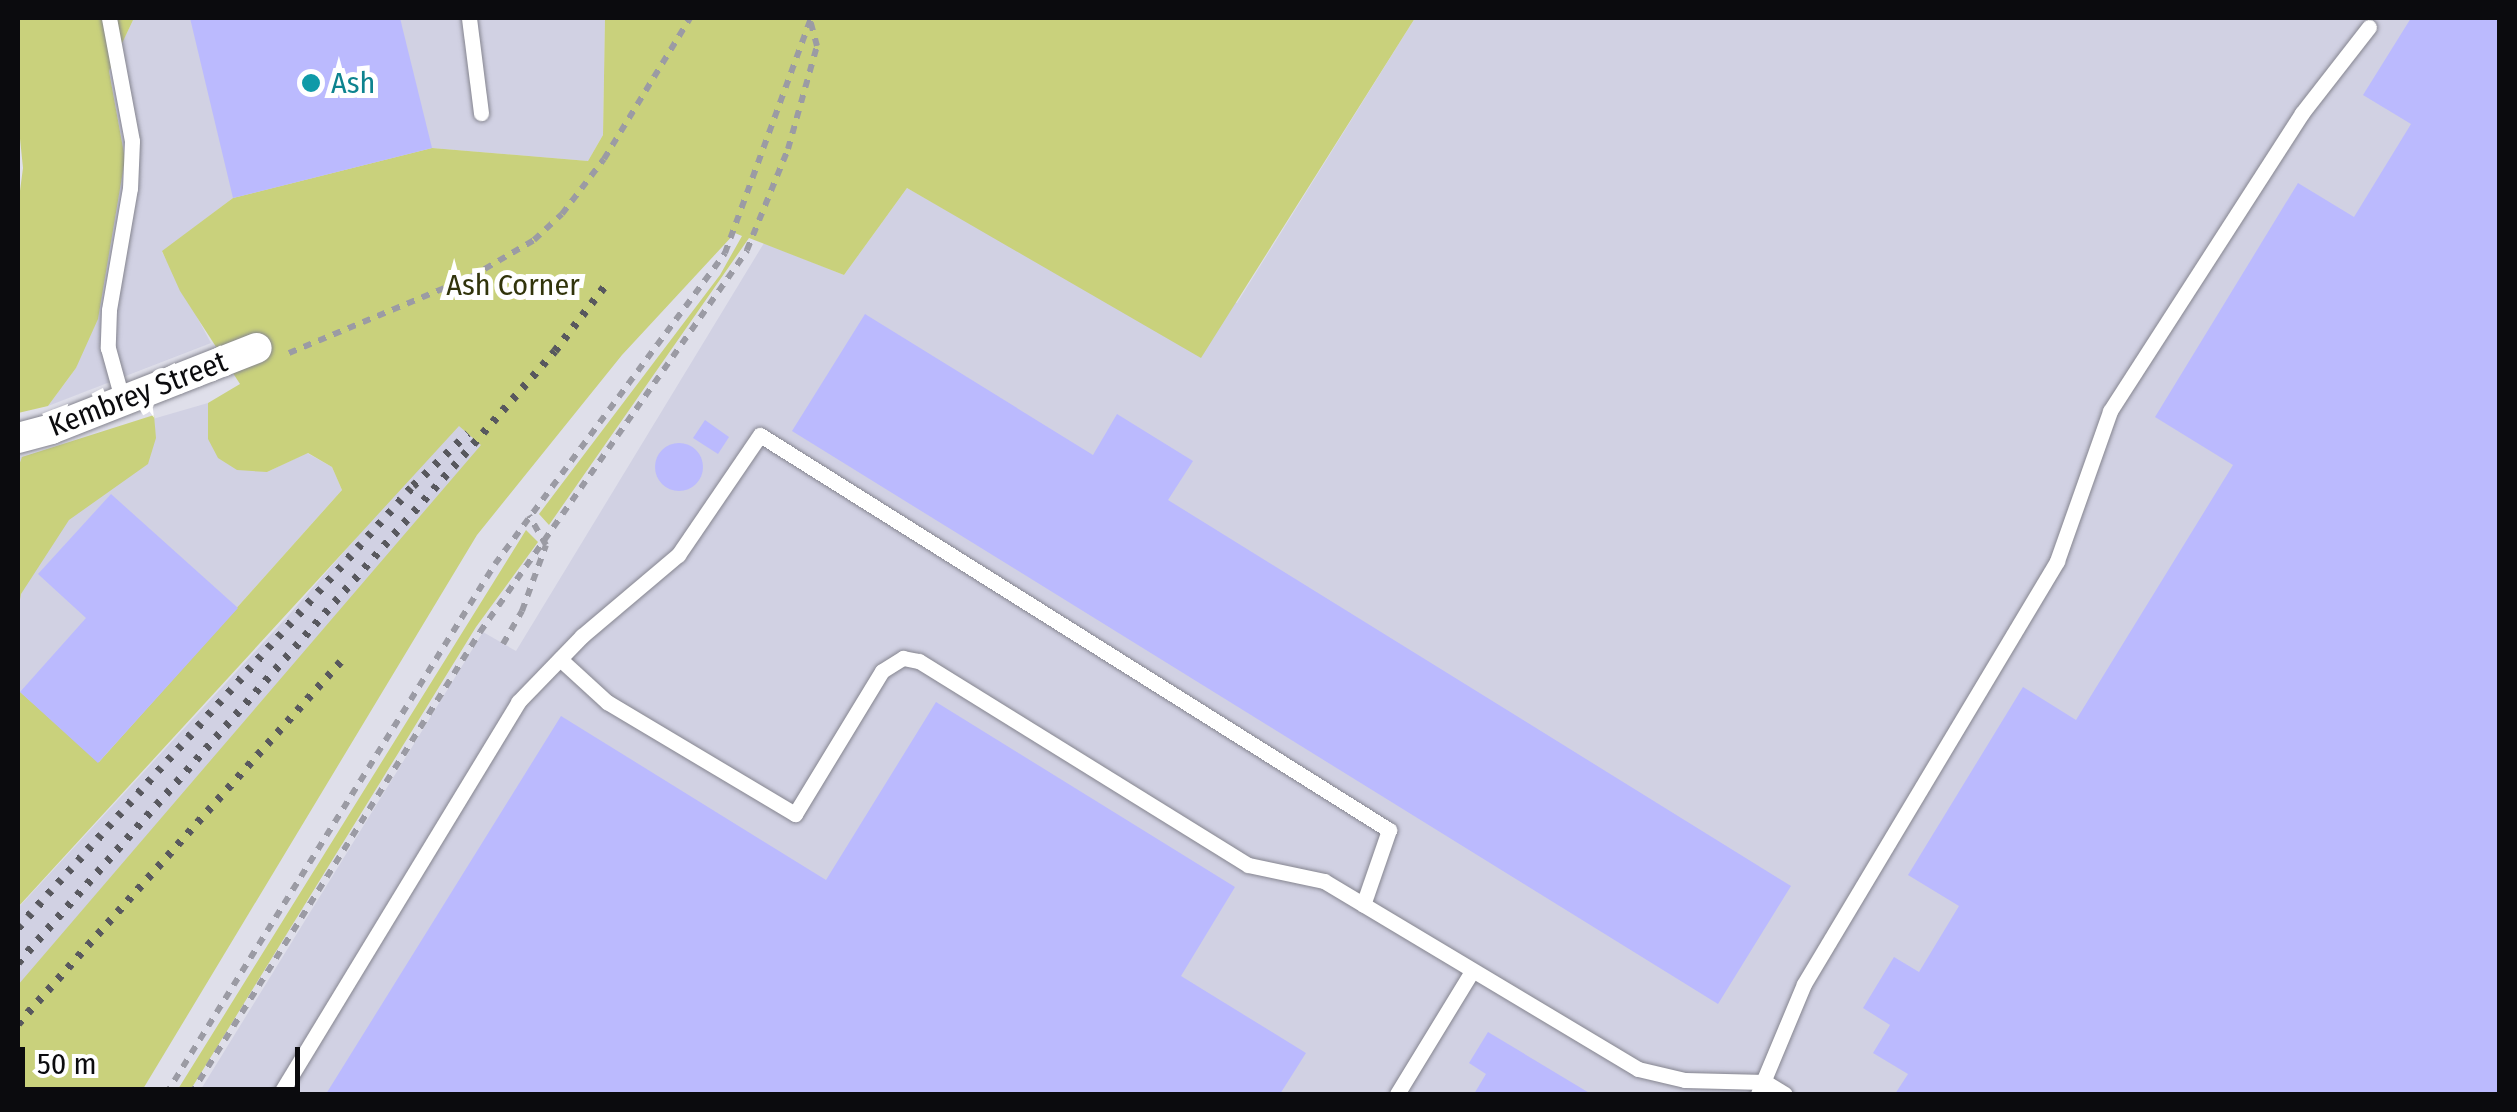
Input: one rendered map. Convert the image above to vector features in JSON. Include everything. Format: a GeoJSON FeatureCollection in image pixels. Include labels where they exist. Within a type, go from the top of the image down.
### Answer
{"type":"FeatureCollection","features":[{"type":"Feature","properties":{"kind":"street","name":"Kembrey Street"},"geometry":{"type":"LineString","coordinates":[[18,438],[123,402],[257,348]]}},
{"type":"Feature","properties":{"kind":"lane"},"geometry":{"type":"LineString","coordinates":[[109,18],[126,91],[132,141],[130,188],[108,310],[108,348],[123,402]]}},
{"type":"Feature","properties":{"kind":"lane"},"geometry":{"type":"LineString","coordinates":[[469,18],[481,113]]}},
{"type":"Feature","properties":{"kind":"lane"},"geometry":{"type":"LineString","coordinates":[[1761,1088],[1804,984],[2058,562],[2110,411],[2302,113],[2368,28]]}},
{"type":"Feature","properties":{"kind":"lane"},"geometry":{"type":"LineString","coordinates":[[280,1094],[518,702],[560,659],[678,554],[760,435],[1389,830],[1363,906]]}},
{"type":"Feature","properties":{"kind":"lane"},"geometry":{"type":"LineString","coordinates":[[560,659],[607,702],[795,814],[882,671],[903,658],[918,662],[1248,865],[1324,882],[1638,1069],[1785,1094]]}},
{"type":"Feature","properties":{"kind":"lane"},"geometry":{"type":"LineString","coordinates":[[1397,1094],[1471,973]]}},
{"type":"Feature","properties":{"kind":"path"},"geometry":{"type":"LineString","coordinates":[[257,348],[262,363],[332,337],[471,278],[534,240],[562,214],[604,159],[690,18]]}},
{"type":"Feature","properties":{"kind":"path"},"geometry":{"type":"LineString","coordinates":[[166,1094],[421,678],[529,516],[725,253],[811,20]]}},
{"type":"Feature","properties":{"kind":"path"},"geometry":{"type":"LineString","coordinates":[[192,1094],[480,632],[747,250],[788,149],[817,46],[811,20]]}},
{"type":"Feature","properties":{"kind":"path"},"geometry":{"type":"LineString","coordinates":[[529,516],[546,538]]}},
{"type":"Feature","properties":{"kind":"path"},"geometry":{"type":"LineString","coordinates":[[504,644],[536,578],[546,538]]}},
{"type":"Feature","properties":{"kind":"shaded area"},"geometry":{"type":"Polygon","coordinates":[[[134,18],[605,18],[603,135],[588,161],[432,148],[233,198],[162,252],[211,343],[48,406],[76,368],[125,160],[109,71],[134,18]]]}},
{"type":"Feature","properties":{"kind":"shaded area"},"geometry":{"type":"Polygon","coordinates":[[[1415,18],[2499,18],[2499,1094],[198,1094],[483,632],[516,651],[764,243],[844,275],[907,188],[987,233],[1237,303],[1415,18]]]}},
{"type":"Feature","properties":{"kind":"shaded area"},"geometry":{"type":"Polygon","coordinates":[[[596,263],[641,291],[18,1094],[18,908],[288,616],[596,263]]]}},
{"type":"Feature","properties":{"kind":"shaded area"},"geometry":{"type":"Polygon","coordinates":[[[208,403],[208,422],[267,472],[307,453],[332,467],[342,490],[98,763],[18,690],[18,458],[208,403]]]}},
{"type":"Feature","properties":{"kind":"green space"},"geometry":{"type":"Polygon","coordinates":[[[18,18],[134,18],[109,71],[125,159],[98,319],[76,368],[48,406],[18,413],[18,206],[23,168],[18,119],[18,18]]]}},
{"type":"Feature","properties":{"kind":"green space","name":"Ash Corner"},"geometry":{"type":"Polygon","coordinates":[[[605,18],[1415,18],[1201,358],[907,188],[844,275],[749,238],[549,525],[539,514],[720,275],[742,236],[735,233],[622,355],[477,535],[140,1094],[18,1094],[18,985],[481,445],[459,426],[18,907],[18,690],[99,762],[342,490],[332,467],[308,453],[267,472],[237,470],[218,458],[208,439],[208,403],[240,384],[180,291],[162,251],[233,198],[432,148],[588,161],[603,135],[605,18]]]}},
{"type":"Feature","properties":{"kind":"green space"},"geometry":{"type":"Polygon","coordinates":[[[154,415],[156,438],[148,464],[69,520],[21,594],[18,610],[18,468],[22,457],[154,415]]]}},
{"type":"Feature","properties":{"kind":"green space"},"geometry":{"type":"Polygon","coordinates":[[[526,530],[538,542],[476,627],[188,1094],[175,1094],[526,530]]]}},
{"type":"Feature","properties":{"kind":"building","name":"Ash"},"geometry":{"type":"Polygon","coordinates":[[[190,18],[400,18],[432,148],[233,198],[190,18]]]}},
{"type":"Feature","properties":{"kind":"building"},"geometry":{"type":"Polygon","coordinates":[[[2411,18],[2500,18],[2500,1094],[1895,1094],[1908,1074],[1873,1053],[1890,1025],[1863,1008],[1894,957],[1919,972],[1959,906],[1908,875],[2023,687],[2076,720],[2233,465],[2155,417],[2298,183],[2354,217],[2411,124],[2363,95],[2411,18]]]}},
{"type":"Feature","properties":{"kind":"building"},"geometry":{"type":"Polygon","coordinates":[[[865,314],[1093,455],[1117,414],[1193,461],[1168,500],[1791,886],[1718,1004],[792,431],[865,314]]]}},
{"type":"Feature","properties":{"kind":"building"},"geometry":{"type":"Polygon","coordinates":[[[705,420],[729,437],[718,454],[693,438],[705,420]]]}},
{"type":"Feature","properties":{"kind":"building"},"geometry":{"type":"Polygon","coordinates":[[[679,443],[696,450],[703,467],[696,484],[679,491],[662,484],[655,467],[662,450],[679,443]]]}},
{"type":"Feature","properties":{"kind":"building"},"geometry":{"type":"Polygon","coordinates":[[[111,494],[238,608],[98,763],[20,692],[86,618],[38,574],[111,494]]]}},
{"type":"Feature","properties":{"kind":"building"},"geometry":{"type":"Polygon","coordinates":[[[936,702],[1235,887],[1181,976],[1306,1053],[1280,1094],[326,1094],[561,716],[826,880],[936,702]]]}},
{"type":"Feature","properties":{"kind":"building"},"geometry":{"type":"Polygon","coordinates":[[[1488,1032],[1591,1094],[1474,1094],[1486,1074],[1469,1063],[1488,1032]]]}},
{"type":"Feature","properties":{"kind":"railway"},"geometry":{"type":"LineString","coordinates":[[18,963],[555,351],[605,286]]}},
{"type":"Feature","properties":{"kind":"railway"},"geometry":{"type":"LineString","coordinates":[[18,928],[413,486],[468,433]]}},
{"type":"Feature","properties":{"kind":"railway"},"geometry":{"type":"LineString","coordinates":[[18,1024],[341,662]]}},
{"type":"Feature","properties":{"kind":"place","name":"Ash"},"geometry":{"type":"Point","coordinates":[311,83]}}]}
